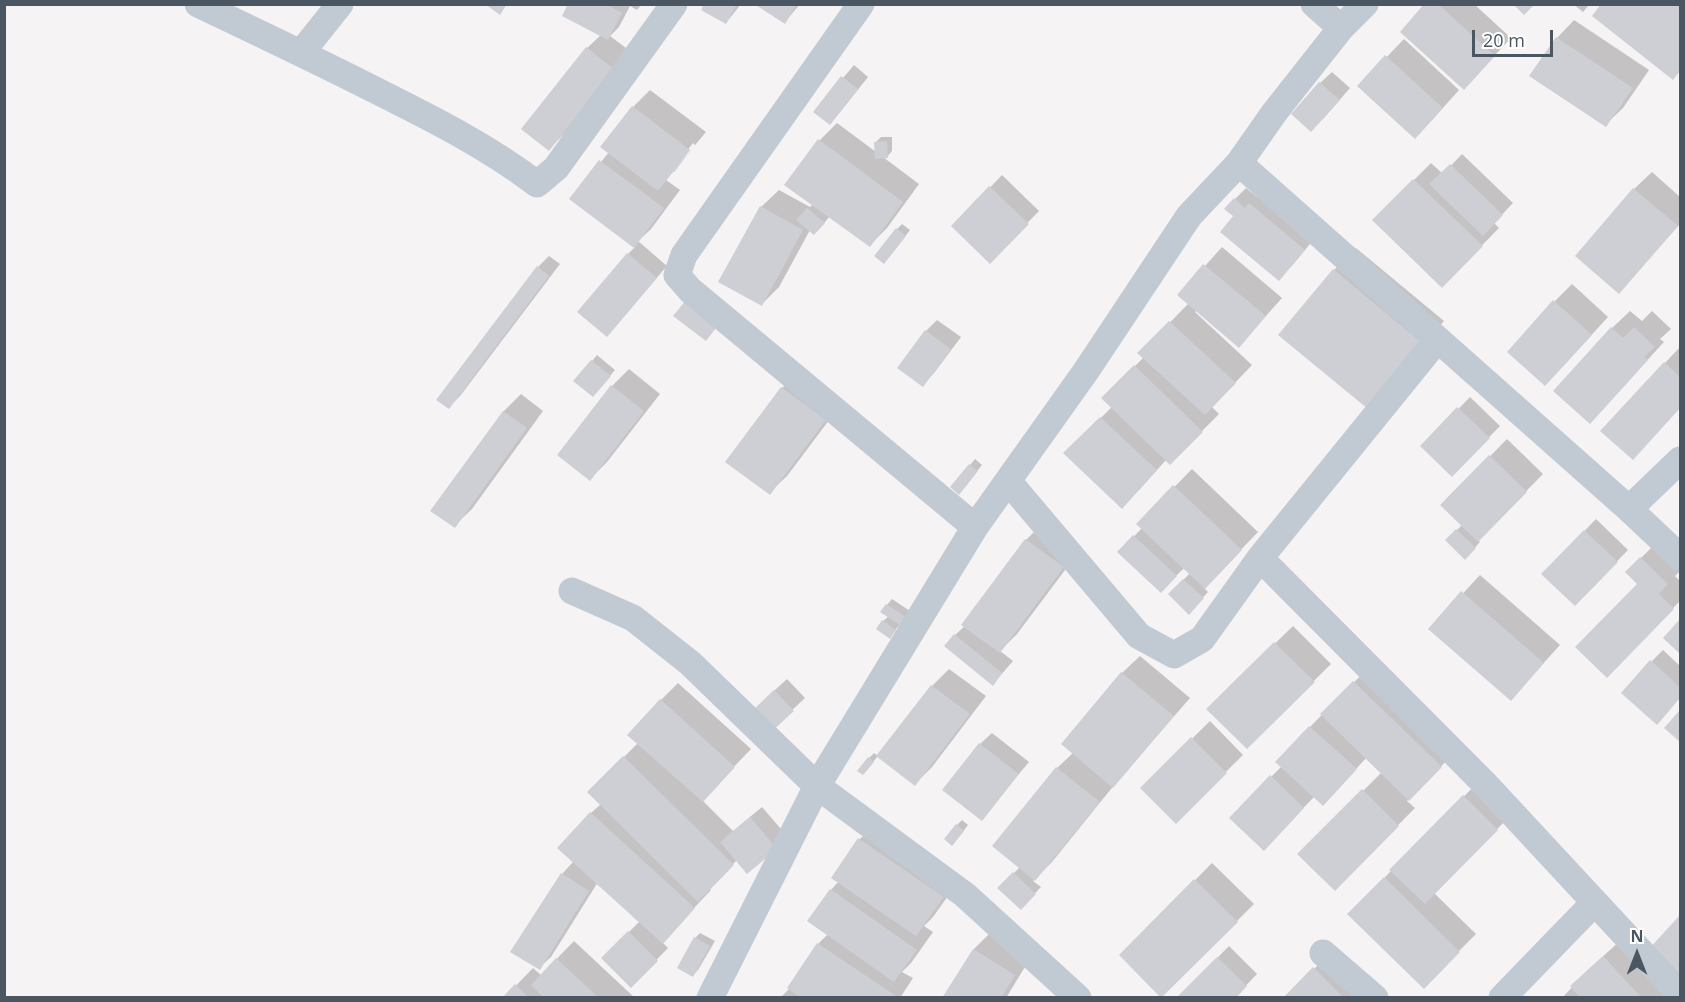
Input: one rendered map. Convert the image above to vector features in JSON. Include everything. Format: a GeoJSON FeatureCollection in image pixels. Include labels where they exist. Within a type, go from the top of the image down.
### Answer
{"type":"FeatureCollection","features":[{"type":"Feature","properties":{"kind":"street"},"geometry":{"type":"LineString","coordinates":[[198,4],[445,125],[537,184],[556,168],[674,4]]}},
{"type":"Feature","properties":{"kind":"street"},"geometry":{"type":"LineString","coordinates":[[301,53],[340,4]]}},
{"type":"Feature","properties":{"kind":"street"},"geometry":{"type":"LineString","coordinates":[[861,4],[684,255],[677,275],[690,290],[975,527]]}},
{"type":"Feature","properties":{"kind":"street"},"geometry":{"type":"LineString","coordinates":[[1314,4],[1341,28]]}},
{"type":"Feature","properties":{"kind":"street"},"geometry":{"type":"LineString","coordinates":[[710,998],[817,786],[975,527],[1086,371],[1189,216],[1239,163],[1274,112],[1341,28],[1365,4]]}},
{"type":"Feature","properties":{"kind":"street"},"geometry":{"type":"LineString","coordinates":[[1239,163],[1629,509],[1680,557]]}},
{"type":"Feature","properties":{"kind":"street"},"geometry":{"type":"LineString","coordinates":[[1008,481],[1139,636],[1174,655],[1202,639],[1260,558],[1437,339]]}},
{"type":"Feature","properties":{"kind":"street"},"geometry":{"type":"LineString","coordinates":[[1629,509],[1680,460]]}},
{"type":"Feature","properties":{"kind":"street"},"geometry":{"type":"LineString","coordinates":[[1260,558],[1485,784],[1680,994]]}},
{"type":"Feature","properties":{"kind":"street"},"geometry":{"type":"LineString","coordinates":[[572,591],[633,618],[690,663],[817,786],[965,895],[1078,998]]}},
{"type":"Feature","properties":{"kind":"street"},"geometry":{"type":"LineString","coordinates":[[1502,998],[1594,903]]}},
{"type":"Feature","properties":{"kind":"street"},"geometry":{"type":"LineString","coordinates":[[1323,953],[1375,998]]}},
{"type":"Feature","properties":{"kind":"building"},"geometry":{"type":"Polygon","coordinates":[[[485,4],[507,4],[500,15],[485,4]]]}},
{"type":"Feature","properties":{"kind":"building"},"geometry":{"type":"Polygon","coordinates":[[[568,4],[606,4],[622,13],[608,40],[562,16],[568,4]]]}},
{"type":"Feature","properties":{"kind":"building"},"geometry":{"type":"Polygon","coordinates":[[[704,4],[737,4],[726,24],[701,10],[704,4]]]}},
{"type":"Feature","properties":{"kind":"building"},"geometry":{"type":"Polygon","coordinates":[[[754,4],[797,4],[785,24],[754,4]]]}},
{"type":"Feature","properties":{"kind":"building"},"geometry":{"type":"Polygon","coordinates":[[[1424,4],[1438,4],[1495,56],[1464,90],[1400,32],[1424,4]]]}},
{"type":"Feature","properties":{"kind":"building"},"geometry":{"type":"Polygon","coordinates":[[[1513,4],[1535,4],[1524,15],[1513,4]]]}},
{"type":"Feature","properties":{"kind":"building"},"geometry":{"type":"Polygon","coordinates":[[[1601,4],[1680,4],[1680,71],[1673,80],[1592,16],[1601,4]]]}},
{"type":"Feature","properties":{"kind":"building"},"geometry":{"type":"Polygon","coordinates":[[[1556,37],[1633,88],[1606,127],[1529,76],[1556,37]]]}},
{"type":"Feature","properties":{"kind":"building"},"geometry":{"type":"Polygon","coordinates":[[[586,47],[614,69],[549,151],[521,129],[586,47]]]}},
{"type":"Feature","properties":{"kind":"building"},"geometry":{"type":"Polygon","coordinates":[[[1385,55],[1443,108],[1415,139],[1357,86],[1385,55]]]}},
{"type":"Feature","properties":{"kind":"building"},"geometry":{"type":"Polygon","coordinates":[[[841,76],[858,89],[830,125],[813,112],[841,76]]]}},
{"type":"Feature","properties":{"kind":"building"},"geometry":{"type":"Polygon","coordinates":[[[1319,82],[1340,100],[1311,132],[1291,114],[1319,82]]]}},
{"type":"Feature","properties":{"kind":"building"},"geometry":{"type":"Polygon","coordinates":[[[632,106],[690,150],[658,191],[600,147],[632,106]]]}},
{"type":"Feature","properties":{"kind":"building"},"geometry":{"type":"Polygon","coordinates":[[[818,139],[903,202],[870,247],[784,185],[818,139]]]}},
{"type":"Feature","properties":{"kind":"building"},"geometry":{"type":"Polygon","coordinates":[[[887,141],[888,158],[875,159],[874,142],[887,141]]]}},
{"type":"Feature","properties":{"kind":"building"},"geometry":{"type":"Polygon","coordinates":[[[599,160],[664,208],[634,248],[569,199],[599,160]]]}},
{"type":"Feature","properties":{"kind":"building"},"geometry":{"type":"Polygon","coordinates":[[[1450,164],[1503,215],[1483,236],[1429,184],[1450,164]]]}},
{"type":"Feature","properties":{"kind":"building"},"geometry":{"type":"Polygon","coordinates":[[[1413,179],[1483,246],[1442,288],[1372,220],[1413,179]]]}},
{"type":"Feature","properties":{"kind":"building"},"geometry":{"type":"Polygon","coordinates":[[[989,186],[1029,224],[990,264],[951,226],[989,186]]]}},
{"type":"Feature","properties":{"kind":"building"},"geometry":{"type":"Polygon","coordinates":[[[1633,188],[1678,226],[1619,294],[1575,256],[1633,188]]]}},
{"type":"Feature","properties":{"kind":"building"},"geometry":{"type":"Polygon","coordinates":[[[1234,198],[1245,208],[1249,203],[1305,250],[1279,281],[1220,232],[1233,216],[1224,209],[1234,198]]]}},
{"type":"Feature","properties":{"kind":"building"},"geometry":{"type":"Polygon","coordinates":[[[760,206],[803,230],[762,306],[718,282],[760,206]]]}},
{"type":"Feature","properties":{"kind":"building"},"geometry":{"type":"Polygon","coordinates":[[[807,208],[825,223],[814,235],[796,220],[807,208]]]}},
{"type":"Feature","properties":{"kind":"building"},"geometry":{"type":"Polygon","coordinates":[[[896,228],[906,236],[884,264],[874,256],[896,228]]]}},
{"type":"Feature","properties":{"kind":"building"},"geometry":{"type":"Polygon","coordinates":[[[627,253],[657,278],[607,337],[577,312],[627,253]]]}},
{"type":"Feature","properties":{"kind":"building"},"geometry":{"type":"Polygon","coordinates":[[[1203,264],[1266,316],[1239,348],[1177,295],[1203,264]]]}},
{"type":"Feature","properties":{"kind":"building"},"geometry":{"type":"Polygon","coordinates":[[[537,266],[549,276],[449,409],[436,400],[537,266]]]}},
{"type":"Feature","properties":{"kind":"building"},"geometry":{"type":"Polygon","coordinates":[[[1333,269],[1423,344],[1368,409],[1278,335],[1333,269]]]}},
{"type":"Feature","properties":{"kind":"building"},"geometry":{"type":"Polygon","coordinates":[[[686,300],[719,324],[706,341],[673,316],[686,300]]]}},
{"type":"Feature","properties":{"kind":"building"},"geometry":{"type":"Polygon","coordinates":[[[1553,300],[1592,335],[1545,386],[1507,352],[1553,300]]]}},
{"type":"Feature","properties":{"kind":"building"},"geometry":{"type":"Polygon","coordinates":[[[1169,321],[1236,383],[1205,415],[1137,353],[1169,321]]]}},
{"type":"Feature","properties":{"kind":"building"},"geometry":{"type":"Polygon","coordinates":[[[1611,327],[1623,338],[1634,327],[1655,347],[1644,357],[1648,360],[1590,424],[1553,391],[1611,327]]]}},
{"type":"Feature","properties":{"kind":"building"},"geometry":{"type":"Polygon","coordinates":[[[925,330],[951,349],[923,387],[897,368],[925,330]]]}},
{"type":"Feature","properties":{"kind":"building"},"geometry":{"type":"Polygon","coordinates":[[[591,360],[611,376],[593,397],[573,381],[591,360]]]}},
{"type":"Feature","properties":{"kind":"building"},"geometry":{"type":"Polygon","coordinates":[[[1664,362],[1680,377],[1680,408],[1633,460],[1600,431],[1664,362]]]}},
{"type":"Feature","properties":{"kind":"building"},"geometry":{"type":"Polygon","coordinates":[[[1134,365],[1203,432],[1170,465],[1101,398],[1134,365]]]}},
{"type":"Feature","properties":{"kind":"building"},"geometry":{"type":"Polygon","coordinates":[[[611,385],[644,411],[590,481],[557,455],[611,385]]]}},
{"type":"Feature","properties":{"kind":"building"},"geometry":{"type":"Polygon","coordinates":[[[781,387],[826,420],[770,495],[725,462],[781,387]]]}},
{"type":"Feature","properties":{"kind":"building"},"geometry":{"type":"Polygon","coordinates":[[[1457,407],[1490,438],[1452,477],[1420,446],[1457,407]]]}},
{"type":"Feature","properties":{"kind":"building"},"geometry":{"type":"Polygon","coordinates":[[[503,411],[527,428],[455,528],[430,511],[503,411]]]}},
{"type":"Feature","properties":{"kind":"building"},"geometry":{"type":"Polygon","coordinates":[[[1100,417],[1157,470],[1122,509],[1063,453],[1100,417]]]}},
{"type":"Feature","properties":{"kind":"building"},"geometry":{"type":"Polygon","coordinates":[[[1489,455],[1527,492],[1478,542],[1440,505],[1489,455]]]}},
{"type":"Feature","properties":{"kind":"building"},"geometry":{"type":"Polygon","coordinates":[[[969,464],[978,471],[959,495],[950,487],[969,464]]]}},
{"type":"Feature","properties":{"kind":"building"},"geometry":{"type":"Polygon","coordinates":[[[1173,485],[1242,550],[1205,589],[1136,524],[1173,485]]]}},
{"type":"Feature","properties":{"kind":"building"},"geometry":{"type":"Polygon","coordinates":[[[1456,529],[1476,548],[1465,560],[1445,540],[1456,529]]]}},
{"type":"Feature","properties":{"kind":"building"},"geometry":{"type":"Polygon","coordinates":[[[1584,530],[1618,562],[1575,606],[1541,574],[1584,530]]]}},
{"type":"Feature","properties":{"kind":"building"},"geometry":{"type":"Polygon","coordinates":[[[1133,535],[1177,576],[1161,593],[1117,552],[1133,535]]]}},
{"type":"Feature","properties":{"kind":"building"},"geometry":{"type":"Polygon","coordinates":[[[1025,539],[1064,567],[1000,653],[961,625],[1025,539]]]}},
{"type":"Feature","properties":{"kind":"building"},"geometry":{"type":"Polygon","coordinates":[[[1640,557],[1668,584],[1659,594],[1674,609],[1607,678],[1575,647],[1637,584],[1625,572],[1640,557]]]}},
{"type":"Feature","properties":{"kind":"building"},"geometry":{"type":"Polygon","coordinates":[[[1183,579],[1204,598],[1189,615],[1168,594],[1183,579]]]}},
{"type":"Feature","properties":{"kind":"building"},"geometry":{"type":"Polygon","coordinates":[[[1461,591],[1544,663],[1511,701],[1428,629],[1461,591]]]}},
{"type":"Feature","properties":{"kind":"building"},"geometry":{"type":"Polygon","coordinates":[[[886,604],[906,617],[900,625],[880,612],[886,604]]]}},
{"type":"Feature","properties":{"kind":"building"},"geometry":{"type":"Polygon","coordinates":[[[1680,619],[1680,654],[1663,638],[1680,619]]]}},
{"type":"Feature","properties":{"kind":"building"},"geometry":{"type":"Polygon","coordinates":[[[882,620],[896,630],[890,639],[876,629],[882,620]]]}},
{"type":"Feature","properties":{"kind":"building"},"geometry":{"type":"Polygon","coordinates":[[[954,634],[1002,673],[993,686],[944,646],[954,634]]]}},
{"type":"Feature","properties":{"kind":"building"},"geometry":{"type":"Polygon","coordinates":[[[1274,642],[1315,682],[1247,749],[1206,709],[1274,642]]]}},
{"type":"Feature","properties":{"kind":"building"},"geometry":{"type":"Polygon","coordinates":[[[1650,660],[1680,687],[1680,698],[1657,725],[1621,693],[1650,660]]]}},
{"type":"Feature","properties":{"kind":"building"},"geometry":{"type":"Polygon","coordinates":[[[1121,672],[1174,716],[1113,788],[1061,744],[1121,672]]]}},
{"type":"Feature","properties":{"kind":"building"},"geometry":{"type":"Polygon","coordinates":[[[1353,681],[1442,767],[1409,801],[1320,714],[1353,681]]]}},
{"type":"Feature","properties":{"kind":"building"},"geometry":{"type":"Polygon","coordinates":[[[931,685],[970,714],[915,786],[876,756],[931,685]]]}},
{"type":"Feature","properties":{"kind":"building"},"geometry":{"type":"Polygon","coordinates":[[[774,690],[794,711],[771,732],[752,711],[774,690]]]}},
{"type":"Feature","properties":{"kind":"building"},"geometry":{"type":"Polygon","coordinates":[[[660,699],[735,767],[703,802],[627,735],[660,699]]]}},
{"type":"Feature","properties":{"kind":"building"},"geometry":{"type":"Polygon","coordinates":[[[1680,710],[1680,742],[1664,728],[1680,710]]]}},
{"type":"Feature","properties":{"kind":"building"},"geometry":{"type":"Polygon","coordinates":[[[1309,726],[1357,769],[1323,806],[1275,762],[1309,726]]]}},
{"type":"Feature","properties":{"kind":"building"},"geometry":{"type":"Polygon","coordinates":[[[1191,737],[1227,773],[1176,824],[1140,788],[1191,737]]]}},
{"type":"Feature","properties":{"kind":"building"},"geometry":{"type":"Polygon","coordinates":[[[979,743],[1019,774],[982,821],[942,790],[979,743]]]}},
{"type":"Feature","properties":{"kind":"building"},"geometry":{"type":"Polygon","coordinates":[[[623,756],[734,865],[698,902],[587,792],[623,756]]]}},
{"type":"Feature","properties":{"kind":"building"},"geometry":{"type":"Polygon","coordinates":[[[868,757],[874,762],[863,775],[857,771],[868,757]]]}},
{"type":"Feature","properties":{"kind":"building"},"geometry":{"type":"Polygon","coordinates":[[[1056,767],[1100,802],[1035,881],[992,846],[1056,767]]]}},
{"type":"Feature","properties":{"kind":"building"},"geometry":{"type":"Polygon","coordinates":[[[1270,775],[1304,808],[1264,851],[1229,818],[1270,775]]]}},
{"type":"Feature","properties":{"kind":"building"},"geometry":{"type":"Polygon","coordinates":[[[1362,789],[1399,826],[1335,891],[1297,854],[1362,789]]]}},
{"type":"Feature","properties":{"kind":"building"},"geometry":{"type":"Polygon","coordinates":[[[1463,795],[1498,830],[1425,904],[1389,870],[1463,795]]]}},
{"type":"Feature","properties":{"kind":"building"},"geometry":{"type":"Polygon","coordinates":[[[590,812],[695,908],[663,944],[557,848],[590,812]]]}},
{"type":"Feature","properties":{"kind":"building"},"geometry":{"type":"Polygon","coordinates":[[[750,817],[777,849],[747,874],[720,842],[750,817]]]}},
{"type":"Feature","properties":{"kind":"building"},"geometry":{"type":"Polygon","coordinates":[[[956,824],[964,831],[952,846],[944,839],[956,824]]]}},
{"type":"Feature","properties":{"kind":"building"},"geometry":{"type":"Polygon","coordinates":[[[858,838],[944,897],[916,936],[831,878],[858,838]]]}},
{"type":"Feature","properties":{"kind":"building"},"geometry":{"type":"Polygon","coordinates":[[[1013,872],[1036,894],[1021,910],[997,888],[1013,872]]]}},
{"type":"Feature","properties":{"kind":"building"},"geometry":{"type":"Polygon","coordinates":[[[561,873],[589,891],[540,970],[510,952],[561,873]]]}},
{"type":"Feature","properties":{"kind":"building"},"geometry":{"type":"Polygon","coordinates":[[[1384,877],[1460,952],[1424,989],[1347,914],[1384,877]]]}},
{"type":"Feature","properties":{"kind":"building"},"geometry":{"type":"Polygon","coordinates":[[[1194,879],[1238,922],[1161,998],[1119,955],[1194,879]]]}},
{"type":"Feature","properties":{"kind":"building"},"geometry":{"type":"Polygon","coordinates":[[[830,889],[917,950],[894,982],[807,921],[830,889]]]}},
{"type":"Feature","properties":{"kind":"building"},"geometry":{"type":"Polygon","coordinates":[[[1680,915],[1680,981],[1647,951],[1680,915]]]}},
{"type":"Feature","properties":{"kind":"building"},"geometry":{"type":"Polygon","coordinates":[[[628,931],[658,961],[631,988],[601,958],[628,931]]]}},
{"type":"Feature","properties":{"kind":"building"},"geometry":{"type":"Polygon","coordinates":[[[694,937],[710,946],[693,977],[677,968],[694,937]]]}},
{"type":"Feature","properties":{"kind":"building"},"geometry":{"type":"Polygon","coordinates":[[[817,943],[899,998],[801,998],[787,988],[817,943]]]}},
{"type":"Feature","properties":{"kind":"building"},"geometry":{"type":"Polygon","coordinates":[[[973,949],[1015,975],[1001,998],[942,998],[973,949]]]}},
{"type":"Feature","properties":{"kind":"building"},"geometry":{"type":"Polygon","coordinates":[[[1603,956],[1642,998],[1580,998],[1570,986],[1603,956]]]}},
{"type":"Feature","properties":{"kind":"building"},"geometry":{"type":"Polygon","coordinates":[[[1217,957],[1247,986],[1236,998],[1176,998],[1217,957]]]}},
{"type":"Feature","properties":{"kind":"building"},"geometry":{"type":"Polygon","coordinates":[[[556,958],[599,998],[544,998],[531,985],[556,958]]]}},
{"type":"Feature","properties":{"kind":"building"},"geometry":{"type":"Polygon","coordinates":[[[1313,967],[1344,998],[1283,998],[1313,967]]]}},
{"type":"Feature","properties":{"kind":"building"},"geometry":{"type":"Polygon","coordinates":[[[515,984],[529,998],[502,998],[515,984]]]}}]}
